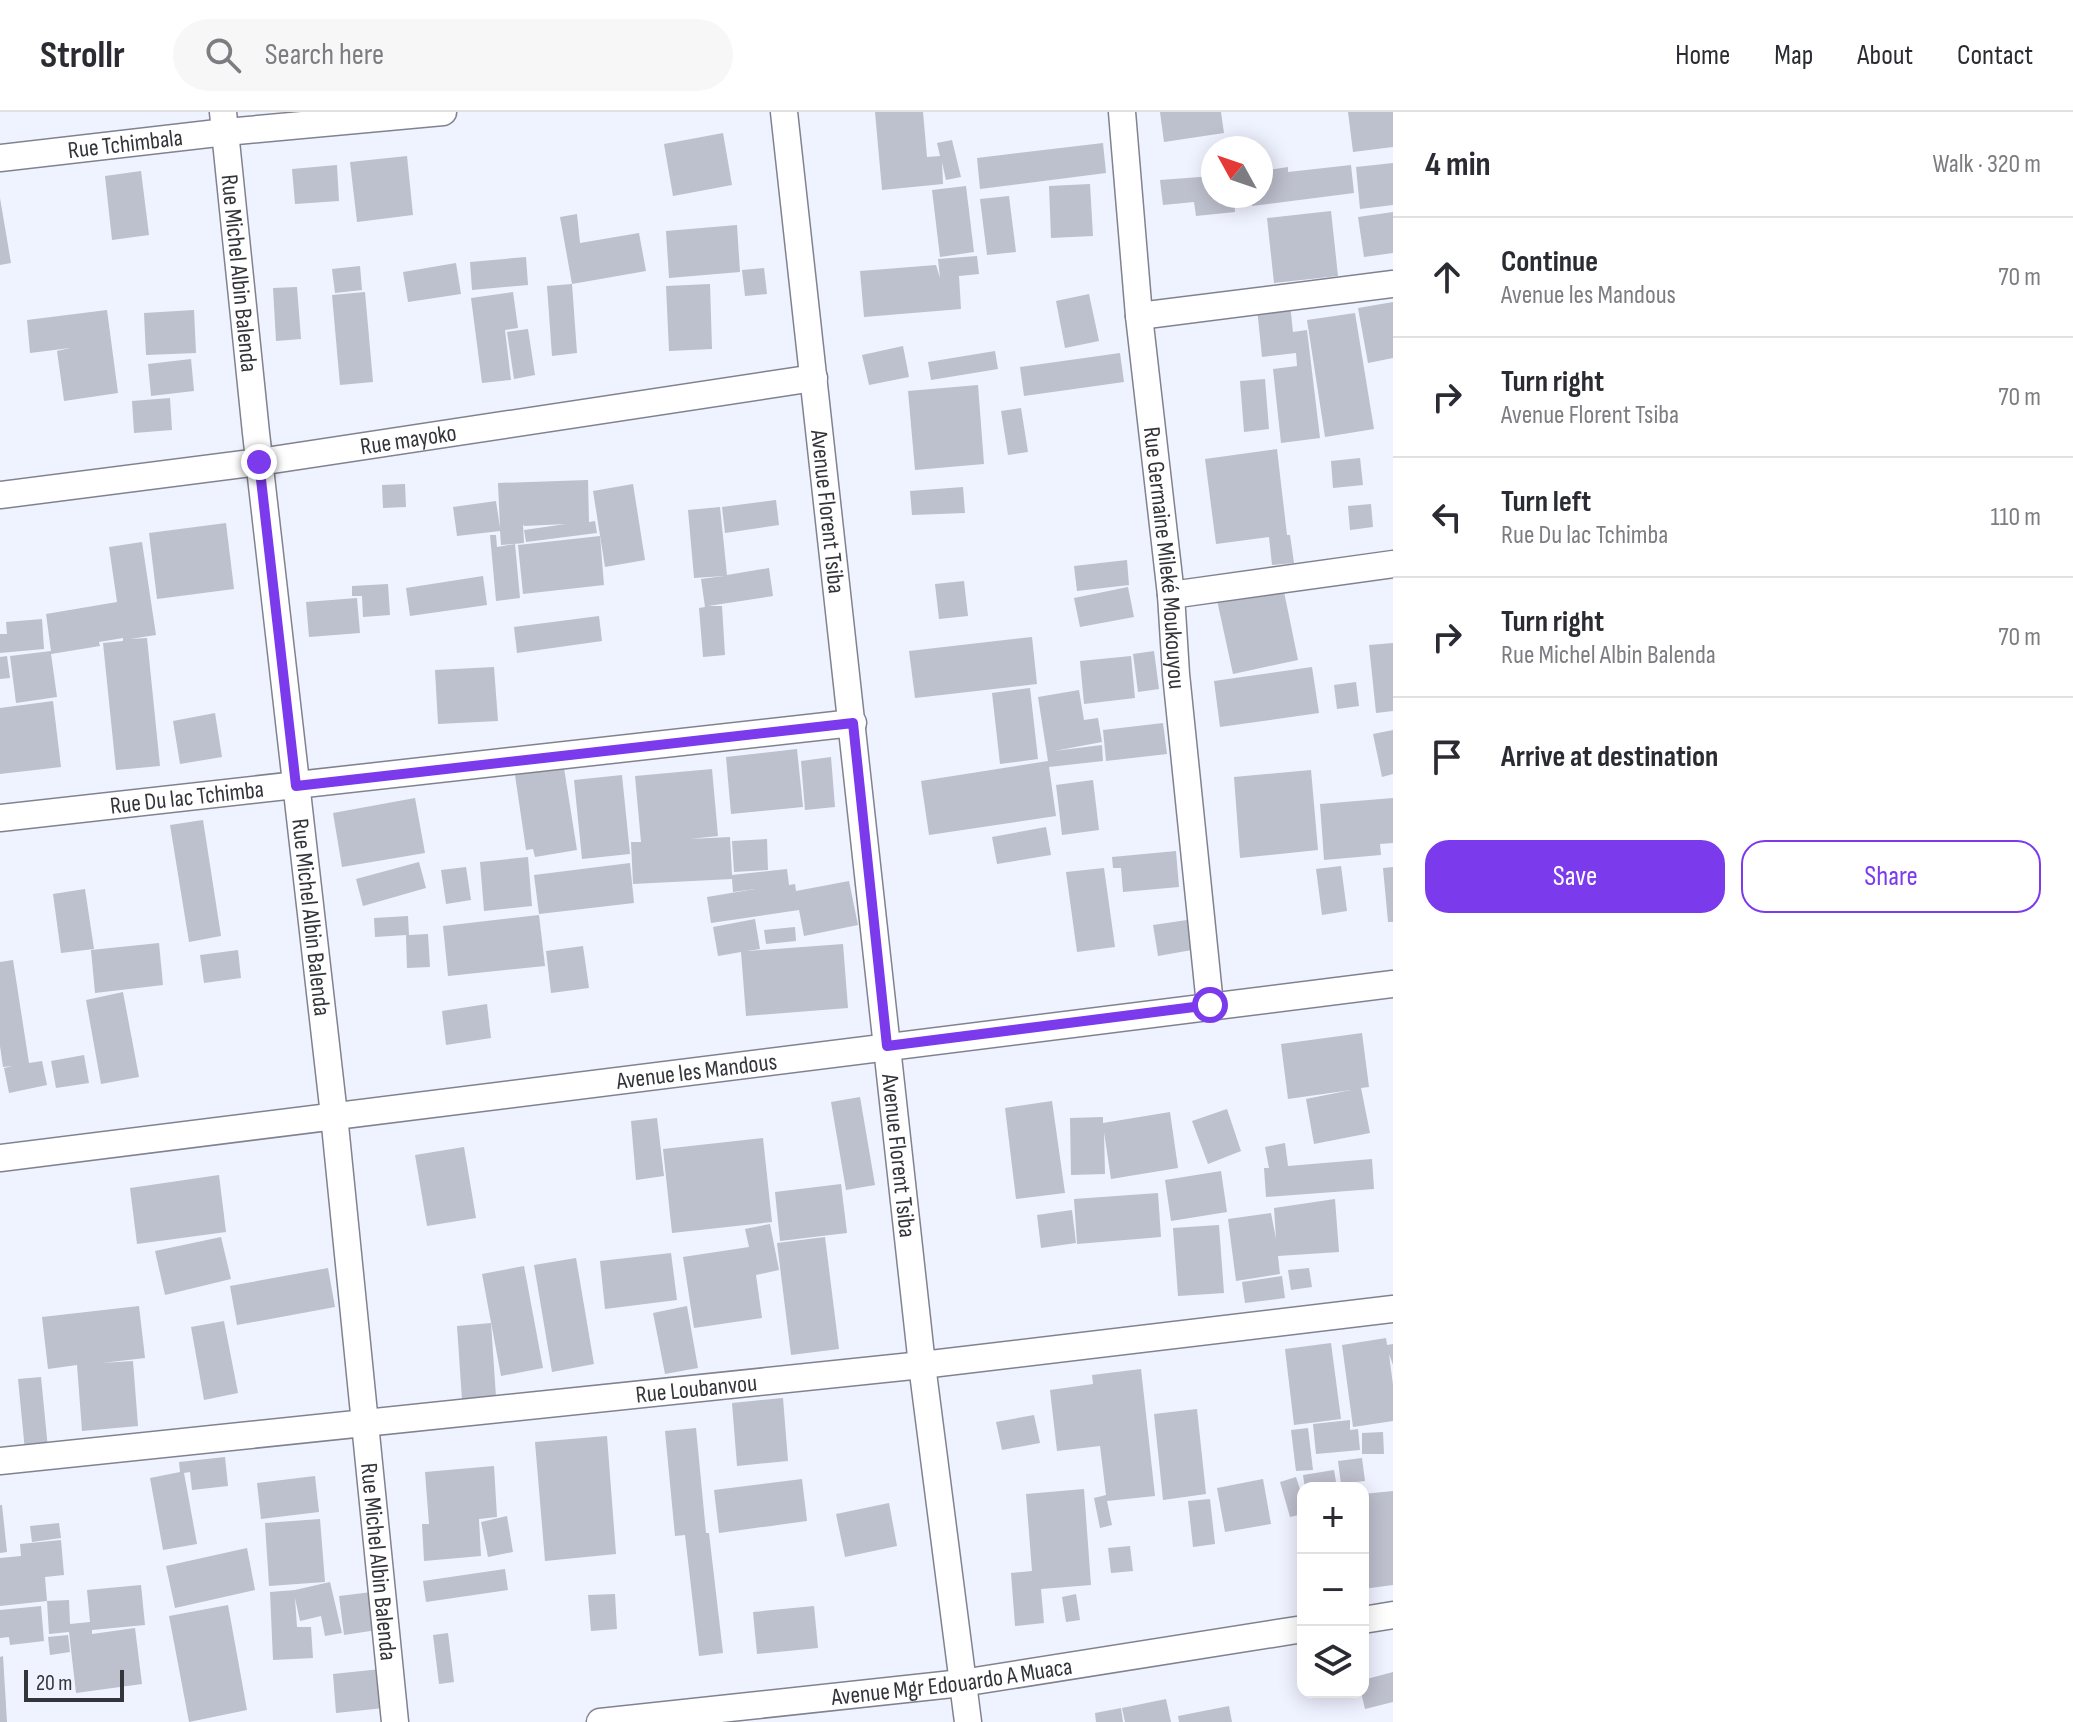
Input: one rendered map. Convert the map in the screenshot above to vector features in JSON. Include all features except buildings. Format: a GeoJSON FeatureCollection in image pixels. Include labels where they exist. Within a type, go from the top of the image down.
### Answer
{"type":"FeatureCollection","features":[{"type":"Feature","properties":{"kind":"street","name":"Rue Tchimbala"},"geometry":{"type":"LineString","coordinates":[[0,158],[225,122],[443,112]]}},
{"type":"Feature","properties":{"kind":"street","name":"Avenue Florent Tsiba"},"geometry":{"type":"LineString","coordinates":[[784,112],[922,1365],[968,1722]]}},
{"type":"Feature","properties":{"kind":"street","name":"Rue Germaine Mileké Moukouyou"},"geometry":{"type":"LineString","coordinates":[[1122,112],[1139,316],[1171,595],[1176,674],[1210,1005]]}},
{"type":"Feature","properties":{"kind":"street","name":"Rue Michel Albin Balenda"},"geometry":{"type":"LineString","coordinates":[[225,122],[259,462],[334,1115],[395,1722]]}},
{"type":"Feature","properties":{"kind":"street"},"geometry":{"type":"LineString","coordinates":[[1139,316],[1393,284]]}},
{"type":"Feature","properties":{"kind":"street","name":"Rue mayoko"},"geometry":{"type":"LineString","coordinates":[[0,495],[259,462],[814,378]]}},
{"type":"Feature","properties":{"kind":"street"},"geometry":{"type":"LineString","coordinates":[[1171,595],[1393,564]]}},
{"type":"Feature","properties":{"kind":"street","name":"Rue Du lac Tchimba"},"geometry":{"type":"LineString","coordinates":[[0,818],[853,723]]}},
{"type":"Feature","properties":{"kind":"street","name":"Avenue les Mandous"},"geometry":{"type":"LineString","coordinates":[[0,1158],[1393,984]]}},
{"type":"Feature","properties":{"kind":"street","name":"Rue Loubanvou"},"geometry":{"type":"LineString","coordinates":[[0,1461],[922,1365],[1393,1309]]}},
{"type":"Feature","properties":{"kind":"street"},"geometry":{"type":"LineString","coordinates":[[1369,1619],[1393,1615]]}},
{"type":"Feature","properties":{"kind":"street","name":"Avenue Mgr Edouardo A Muaca"},"geometry":{"type":"LineString","coordinates":[[600,1722],[962,1683],[1297,1630]]}},
{"type":"Feature","properties":{"kind":"route"},"geometry":{"type":"LineString","coordinates":[[259,462],[296,786],[853,723],[887,1046],[1210,1005]]}}]}
